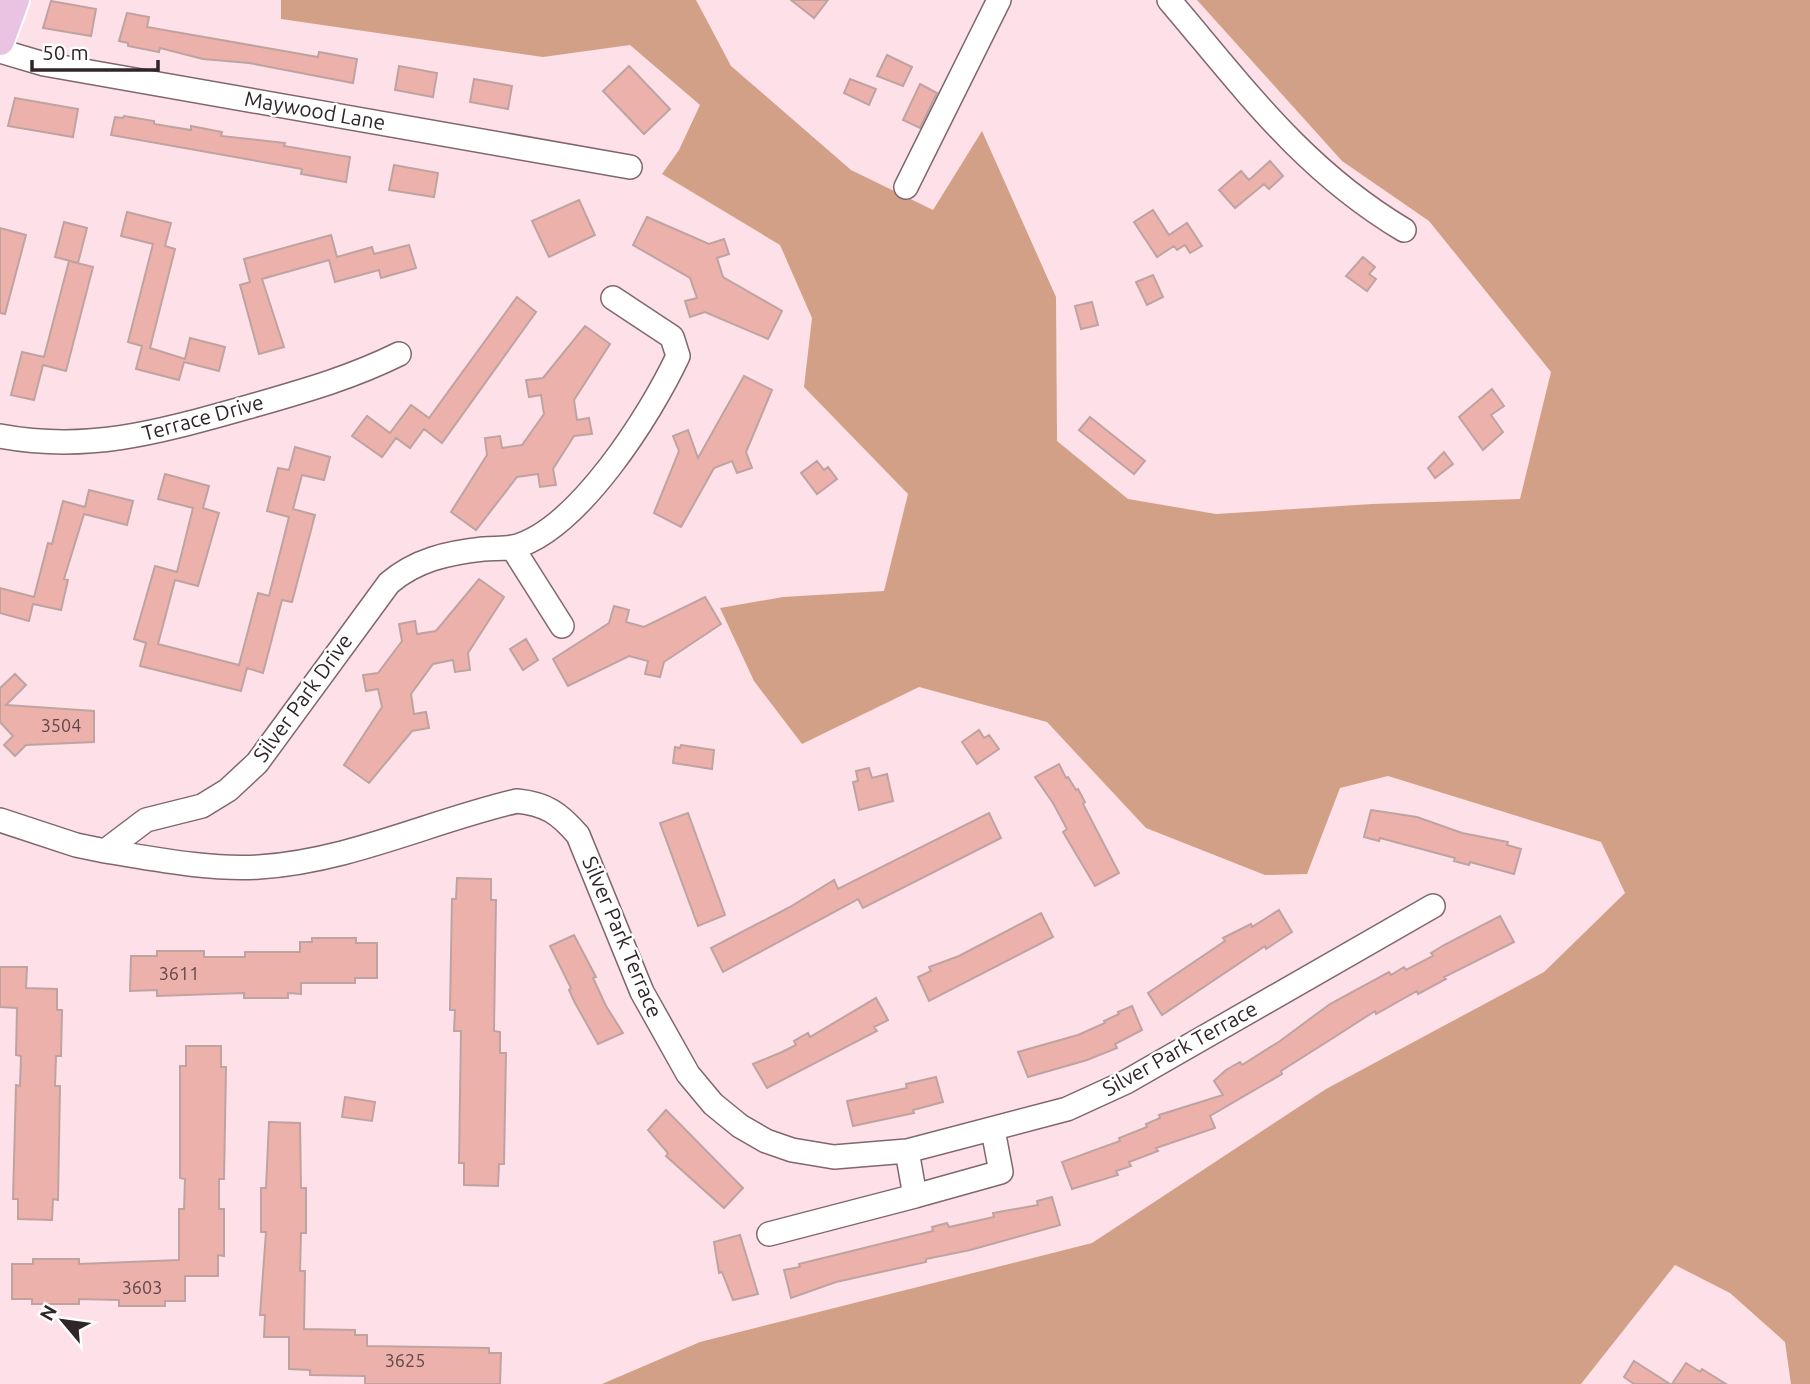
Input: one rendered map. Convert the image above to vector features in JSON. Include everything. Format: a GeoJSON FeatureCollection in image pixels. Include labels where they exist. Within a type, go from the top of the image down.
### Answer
{"type":"FeatureCollection","features":[{"type":"Feature","properties":{"kind":"main road"},"geometry":{"type":"LineString","coordinates":[[0,41],[15,0]]}},
{"type":"Feature","properties":{"kind":"street"},"geometry":{"type":"LineString","coordinates":[[905,187],[999,0]]}},
{"type":"Feature","properties":{"kind":"street"},"geometry":{"type":"LineString","coordinates":[[1169,0],[1210,53],[1300,151],[1346,192],[1404,230]]}},
{"type":"Feature","properties":{"kind":"street","name":"Maywood Lane"},"geometry":{"type":"LineString","coordinates":[[0,51],[44,65],[630,167]]}},
{"type":"Feature","properties":{"kind":"street","name":"Silver Park Drive"},"geometry":{"type":"LineString","coordinates":[[105,850],[146,820],[202,806],[228,790],[257,763],[389,583],[404,570],[451,554],[512,547],[550,531],[592,488],[651,405],[678,356],[672,337],[613,298]]}},
{"type":"Feature","properties":{"kind":"street","name":"Terrace Drive"},"geometry":{"type":"LineString","coordinates":[[0,436],[37,443],[85,443],[154,434],[351,376],[399,354]]}},
{"type":"Feature","properties":{"kind":"street"},"geometry":{"type":"LineString","coordinates":[[512,547],[562,626]]}},
{"type":"Feature","properties":{"kind":"street","name":"Silver Park Terrace"},"geometry":{"type":"LineString","coordinates":[[105,850],[166,861],[258,867],[381,844],[517,801],[540,803],[561,815],[578,835],[642,992],[688,1074],[713,1104],[740,1126],[766,1141],[792,1150],[834,1157],[907,1151],[1068,1109],[1126,1082],[1433,906]]}},
{"type":"Feature","properties":{"kind":"street"},"geometry":{"type":"LineString","coordinates":[[0,820],[76,845],[105,850]]}},
{"type":"Feature","properties":{"kind":"street"},"geometry":{"type":"LineString","coordinates":[[769,1234],[1001,1172],[993,1130]]}},
{"type":"Feature","properties":{"kind":"street"},"geometry":{"type":"LineString","coordinates":[[907,1151],[915,1196]]}},
{"type":"Feature","properties":{"kind":"shaded area"},"geometry":{"type":"Polygon","coordinates":[[[281,0],[696,0],[731,66],[851,170],[933,210],[982,131],[1056,297],[1057,441],[1128,499],[1216,514],[1372,504],[1520,499],[1551,372],[1429,221],[1342,161],[1197,0],[1810,0],[1810,1384],[1791,1384],[1785,1342],[1730,1293],[1675,1265],[1581,1384],[602,1384],[700,1342],[1092,1243],[1326,1089],[1544,972],[1625,893],[1601,842],[1388,776],[1340,788],[1307,874],[1265,875],[1146,828],[1047,722],[919,687],[802,744],[754,681],[720,608],[783,597],[884,591],[908,494],[804,387],[812,318],[780,245],[662,174],[679,150],[700,105],[630,45],[543,57],[281,19],[281,0]]]}},
{"type":"Feature","properties":{"kind":"building"},"geometry":{"type":"Polygon","coordinates":[[[791,0],[828,0],[814,18],[791,0]]]}},
{"type":"Feature","properties":{"kind":"building"},"geometry":{"type":"Polygon","coordinates":[[[51,1],[96,9],[91,36],[43,28],[51,1]]]}},
{"type":"Feature","properties":{"kind":"building"},"geometry":{"type":"Polygon","coordinates":[[[127,13],[149,17],[147,27],[318,57],[319,52],[357,59],[353,83],[249,63],[203,59],[160,48],[159,52],[128,46],[128,43],[119,41],[127,13]]]}},
{"type":"Feature","properties":{"kind":"building"},"geometry":{"type":"Polygon","coordinates":[[[887,55],[912,67],[903,86],[877,76],[887,55]]]}},
{"type":"Feature","properties":{"kind":"building"},"geometry":{"type":"Polygon","coordinates":[[[399,66],[437,73],[433,97],[395,90],[399,66]]]}},
{"type":"Feature","properties":{"kind":"building"},"geometry":{"type":"Polygon","coordinates":[[[629,66],[670,109],[644,134],[603,91],[629,66]]]}},
{"type":"Feature","properties":{"kind":"building"},"geometry":{"type":"Polygon","coordinates":[[[474,79],[512,86],[508,109],[470,102],[474,79]]]}},
{"type":"Feature","properties":{"kind":"building"},"geometry":{"type":"Polygon","coordinates":[[[850,79],[876,89],[869,105],[844,93],[850,79]]]}},
{"type":"Feature","properties":{"kind":"building"},"geometry":{"type":"Polygon","coordinates":[[[920,84],[937,93],[920,128],[903,120],[920,84]]]}},
{"type":"Feature","properties":{"kind":"building"},"geometry":{"type":"Polygon","coordinates":[[[15,98],[78,109],[73,137],[8,126],[15,98]]]}},
{"type":"Feature","properties":{"kind":"building"},"geometry":{"type":"Polygon","coordinates":[[[115,117],[154,121],[154,124],[191,130],[191,126],[222,132],[221,136],[285,143],[284,146],[350,157],[346,182],[301,174],[302,169],[111,135],[115,117]]]}},
{"type":"Feature","properties":{"kind":"building"},"geometry":{"type":"Polygon","coordinates":[[[1270,161],[1283,176],[1269,189],[1264,184],[1235,208],[1219,190],[1241,171],[1249,180],[1270,161]]]}},
{"type":"Feature","properties":{"kind":"building"},"geometry":{"type":"Polygon","coordinates":[[[394,165],[438,173],[434,197],[389,190],[394,165]]]}},
{"type":"Feature","properties":{"kind":"building"},"geometry":{"type":"Polygon","coordinates":[[[579,200],[595,235],[549,257],[532,221],[579,200]]]}},
{"type":"Feature","properties":{"kind":"building"},"geometry":{"type":"Polygon","coordinates":[[[1153,210],[1169,235],[1187,223],[1202,246],[1190,253],[1185,245],[1177,250],[1174,246],[1157,257],[1134,222],[1153,210]]]}},
{"type":"Feature","properties":{"kind":"building"},"geometry":{"type":"Polygon","coordinates":[[[127,212],[171,223],[165,246],[175,249],[150,348],[185,359],[190,338],[225,347],[219,371],[184,362],[179,380],[136,369],[142,346],[128,342],[153,244],[121,236],[127,212]]]}},
{"type":"Feature","properties":{"kind":"building"},"geometry":{"type":"Polygon","coordinates":[[[647,217],[709,244],[724,239],[729,254],[717,258],[723,277],[782,311],[768,339],[705,312],[690,317],[685,301],[697,298],[690,278],[633,245],[647,217]]]}},
{"type":"Feature","properties":{"kind":"building"},"geometry":{"type":"Polygon","coordinates":[[[64,222],[87,228],[78,263],[55,257],[64,222]]]}},
{"type":"Feature","properties":{"kind":"building"},"geometry":{"type":"Polygon","coordinates":[[[0,228],[26,235],[5,314],[0,313],[0,228]]]}},
{"type":"Feature","properties":{"kind":"building"},"geometry":{"type":"Polygon","coordinates":[[[331,235],[337,257],[372,247],[374,254],[409,245],[416,268],[381,278],[379,270],[335,282],[329,260],[262,279],[284,347],[259,354],[240,285],[250,282],[244,259],[331,235]]]}},
{"type":"Feature","properties":{"kind":"building"},"geometry":{"type":"Polygon","coordinates":[[[1363,257],[1375,267],[1369,274],[1376,279],[1367,291],[1346,276],[1363,257]]]}},
{"type":"Feature","properties":{"kind":"building"},"geometry":{"type":"Polygon","coordinates":[[[69,261],[93,267],[66,371],[43,365],[34,400],[11,395],[22,352],[44,357],[69,261]]]}},
{"type":"Feature","properties":{"kind":"building"},"geometry":{"type":"Polygon","coordinates":[[[1153,275],[1163,297],[1147,305],[1136,282],[1153,275]]]}},
{"type":"Feature","properties":{"kind":"building"},"geometry":{"type":"Polygon","coordinates":[[[517,297],[536,312],[442,443],[424,429],[410,448],[396,438],[382,457],[352,436],[367,416],[390,433],[411,405],[429,418],[517,297]]]}},
{"type":"Feature","properties":{"kind":"building"},"geometry":{"type":"Polygon","coordinates":[[[1092,302],[1098,325],[1081,329],[1075,306],[1092,302]]]}},
{"type":"Feature","properties":{"kind":"building"},"geometry":{"type":"Polygon","coordinates":[[[585,326],[610,344],[574,400],[577,420],[589,418],[592,434],[574,436],[553,469],[556,485],[540,487],[538,474],[517,477],[476,530],[451,512],[487,455],[485,438],[500,436],[502,448],[522,445],[544,414],[541,395],[529,397],[526,380],[543,378],[585,326]]]}},
{"type":"Feature","properties":{"kind":"building"},"geometry":{"type":"Polygon","coordinates":[[[744,376],[772,390],[746,452],[752,468],[737,473],[732,461],[714,468],[681,527],[654,513],[679,451],[673,436],[688,430],[698,458],[744,376]]]}},
{"type":"Feature","properties":{"kind":"building"},"geometry":{"type":"Polygon","coordinates":[[[1492,389],[1504,406],[1491,415],[1503,432],[1483,450],[1459,417],[1492,389]]]}},
{"type":"Feature","properties":{"kind":"building"},"geometry":{"type":"Polygon","coordinates":[[[1090,417],[1145,461],[1134,474],[1079,430],[1090,417]]]}},
{"type":"Feature","properties":{"kind":"building"},"geometry":{"type":"Polygon","coordinates":[[[295,447],[330,457],[324,480],[302,475],[293,509],[315,515],[292,602],[282,600],[263,673],[247,668],[241,691],[140,666],[146,643],[134,639],[155,566],[177,572],[193,508],[158,499],[165,474],[209,486],[203,508],[219,513],[198,586],[175,580],[158,644],[239,665],[258,593],[269,596],[289,517],[267,511],[278,468],[289,470],[295,447]]]}},
{"type":"Feature","properties":{"kind":"building"},"geometry":{"type":"Polygon","coordinates":[[[1444,452],[1453,464],[1435,478],[1428,468],[1444,452]]]}},
{"type":"Feature","properties":{"kind":"building"},"geometry":{"type":"Polygon","coordinates":[[[817,461],[824,470],[828,467],[837,479],[817,494],[801,473],[817,461]]]}},
{"type":"Feature","properties":{"kind":"building"},"geometry":{"type":"Polygon","coordinates":[[[89,490],[133,501],[127,525],[84,514],[64,579],[68,580],[61,610],[33,604],[29,621],[0,613],[0,588],[34,597],[48,543],[52,544],[63,501],[85,507],[89,490]]]}},
{"type":"Feature","properties":{"kind":"building"},"geometry":{"type":"Polygon","coordinates":[[[479,579],[504,597],[468,653],[470,670],[455,672],[453,660],[433,664],[411,694],[414,714],[426,712],[429,728],[412,731],[369,783],[344,765],[382,707],[378,689],[366,691],[363,675],[378,673],[402,641],[399,624],[415,621],[417,634],[436,631],[479,579]]]}},
{"type":"Feature","properties":{"kind":"building"},"geometry":{"type":"Polygon","coordinates":[[[705,597],[721,624],[664,662],[660,677],[645,674],[648,661],[629,656],[568,686],[553,659],[609,623],[614,606],[629,610],[626,622],[644,627],[705,597]]]}},
{"type":"Feature","properties":{"kind":"building"},"geometry":{"type":"Polygon","coordinates":[[[526,639],[538,660],[523,670],[510,649],[526,639]]]}},
{"type":"Feature","properties":{"kind":"building"},"geometry":{"type":"Polygon","coordinates":[[[15,674],[26,685],[6,705],[94,711],[94,742],[26,745],[15,756],[4,745],[13,736],[0,722],[0,688],[15,674]]]}},
{"type":"Feature","properties":{"kind":"building"},"geometry":{"type":"Polygon","coordinates":[[[979,730],[984,738],[989,735],[999,749],[977,764],[962,742],[979,730]]]}},
{"type":"Feature","properties":{"kind":"building"},"geometry":{"type":"Polygon","coordinates":[[[681,745],[714,750],[712,769],[673,763],[675,747],[680,748],[681,745]]]}},
{"type":"Feature","properties":{"kind":"building"},"geometry":{"type":"Polygon","coordinates":[[[1059,764],[1066,778],[1078,789],[1119,873],[1095,886],[1063,832],[1067,829],[1053,803],[1035,777],[1059,764]]]}},
{"type":"Feature","properties":{"kind":"building"},"geometry":{"type":"Polygon","coordinates":[[[869,768],[872,778],[887,774],[893,801],[859,810],[853,782],[858,781],[856,771],[869,768]]]}},
{"type":"Feature","properties":{"kind":"building"},"geometry":{"type":"Polygon","coordinates":[[[1371,810],[1417,817],[1462,833],[1508,842],[1507,845],[1521,849],[1514,874],[1470,862],[1469,865],[1454,861],[1455,858],[1380,838],[1379,841],[1364,837],[1371,810]]]}},
{"type":"Feature","properties":{"kind":"building"},"geometry":{"type":"Polygon","coordinates":[[[688,813],[725,915],[698,926],[660,823],[688,813]]]}},
{"type":"Feature","properties":{"kind":"building"},"geometry":{"type":"Polygon","coordinates":[[[989,813],[1001,838],[863,908],[858,899],[723,972],[711,948],[790,907],[834,880],[838,889],[989,813]]]}},
{"type":"Feature","properties":{"kind":"building"},"geometry":{"type":"Polygon","coordinates":[[[457,878],[491,879],[491,900],[496,900],[494,1031],[500,1032],[500,1053],[506,1053],[504,1164],[499,1164],[498,1186],[464,1185],[464,1163],[459,1163],[461,1031],[454,1031],[455,1010],[450,1010],[452,899],[456,899],[457,878]]]}},
{"type":"Feature","properties":{"kind":"building"},"geometry":{"type":"Polygon","coordinates":[[[1279,910],[1292,932],[1266,949],[1265,946],[1162,1015],[1148,993],[1225,941],[1223,938],[1251,924],[1252,927],[1279,910]]]}},
{"type":"Feature","properties":{"kind":"building"},"geometry":{"type":"Polygon","coordinates":[[[1041,913],[1053,937],[929,1001],[918,977],[931,971],[929,967],[959,956],[1041,913]]]}},
{"type":"Feature","properties":{"kind":"building"},"geometry":{"type":"Polygon","coordinates":[[[1500,916],[1514,942],[1444,977],[1446,979],[1418,994],[1417,991],[1376,1014],[1375,1011],[1281,1071],[1282,1074],[1210,1116],[1215,1128],[1156,1148],[1158,1151],[1129,1162],[1131,1166],[1116,1171],[1118,1175],[1072,1189],[1062,1162],[1120,1141],[1119,1138],[1147,1127],[1146,1124],[1160,1118],[1159,1115],[1223,1095],[1214,1081],[1226,1070],[1240,1062],[1242,1065],[1280,1041],[1330,1004],[1389,972],[1391,975],[1404,967],[1406,970],[1433,956],[1431,953],[1444,945],[1500,916]]]}},
{"type":"Feature","properties":{"kind":"building"},"geometry":{"type":"Polygon","coordinates":[[[574,935],[596,977],[593,978],[606,1006],[623,1033],[598,1044],[575,1003],[569,990],[571,988],[550,946],[574,935]]]}},
{"type":"Feature","properties":{"kind":"building"},"geometry":{"type":"Polygon","coordinates":[[[312,938],[356,938],[356,943],[377,943],[377,978],[355,978],[355,983],[301,983],[301,994],[288,993],[288,998],[244,998],[244,993],[157,996],[157,990],[130,991],[131,956],[157,956],[157,951],[204,951],[204,957],[245,957],[245,952],[300,952],[300,942],[312,942],[312,938]]]}},
{"type":"Feature","properties":{"kind":"building"},"geometry":{"type":"Polygon","coordinates":[[[0,967],[27,967],[26,988],[57,989],[57,1010],[62,1010],[61,1056],[56,1056],[55,1086],[60,1086],[58,1200],[53,1199],[52,1220],[18,1219],[18,1199],[13,1199],[16,1085],[20,1086],[21,1056],[16,1055],[17,1008],[0,1007],[0,967]]]}},
{"type":"Feature","properties":{"kind":"building"},"geometry":{"type":"Polygon","coordinates":[[[876,998],[888,1020],[874,1027],[877,1031],[767,1088],[753,1064],[796,1045],[794,1041],[808,1033],[810,1037],[876,998]]]}},
{"type":"Feature","properties":{"kind":"building"},"geometry":{"type":"Polygon","coordinates":[[[1132,1006],[1142,1030],[1115,1044],[1117,1048],[1087,1060],[1028,1077],[1018,1052],[1078,1035],[1105,1023],[1104,1021],[1119,1014],[1118,1012],[1132,1006]]]}},
{"type":"Feature","properties":{"kind":"building"},"geometry":{"type":"Polygon","coordinates":[[[186,1046],[221,1046],[221,1067],[226,1067],[224,1179],[219,1179],[219,1209],[224,1209],[224,1256],[218,1255],[218,1276],[185,1276],[185,1301],[165,1301],[165,1306],[119,1306],[119,1300],[79,1299],[79,1304],[32,1304],[32,1299],[12,1299],[12,1264],[33,1264],[33,1259],[79,1259],[79,1264],[179,1260],[179,1209],[184,1209],[185,1179],[180,1178],[180,1066],[186,1066],[186,1046]]]}},
{"type":"Feature","properties":{"kind":"building"},"geometry":{"type":"Polygon","coordinates":[[[936,1077],[943,1102],[913,1110],[914,1113],[853,1126],[847,1101],[907,1088],[906,1084],[936,1077]]]}},
{"type":"Feature","properties":{"kind":"building"},"geometry":{"type":"Polygon","coordinates":[[[345,1097],[375,1102],[372,1121],[342,1117],[345,1097]]]}},
{"type":"Feature","properties":{"kind":"building"},"geometry":{"type":"Polygon","coordinates":[[[666,1110],[743,1188],[724,1208],[666,1156],[668,1153],[648,1130],[666,1110]]]}},
{"type":"Feature","properties":{"kind":"building"},"geometry":{"type":"Polygon","coordinates":[[[269,1122],[300,1123],[301,1188],[306,1188],[306,1233],[301,1233],[300,1271],[305,1271],[304,1329],[355,1330],[355,1335],[367,1335],[367,1346],[489,1348],[489,1353],[501,1353],[500,1384],[365,1384],[365,1376],[310,1375],[310,1370],[289,1369],[289,1337],[264,1337],[265,1315],[260,1315],[266,1232],[261,1232],[261,1188],[266,1188],[269,1122]]]}},
{"type":"Feature","properties":{"kind":"building"},"geometry":{"type":"Polygon","coordinates":[[[1052,1197],[1060,1225],[926,1259],[926,1262],[836,1282],[791,1298],[784,1270],[800,1267],[799,1264],[933,1231],[932,1227],[947,1223],[949,1227],[994,1217],[993,1213],[1038,1205],[1037,1201],[1052,1197]]]}},
{"type":"Feature","properties":{"kind":"building"},"geometry":{"type":"Polygon","coordinates":[[[740,1235],[758,1294],[733,1300],[722,1272],[719,1273],[714,1242],[740,1235]]]}},
{"type":"Feature","properties":{"kind":"building"},"geometry":{"type":"Polygon","coordinates":[[[1634,1361],[1670,1384],[1634,1384],[1624,1377],[1634,1361]]]}},
{"type":"Feature","properties":{"kind":"building"},"geometry":{"type":"Polygon","coordinates":[[[1686,1363],[1700,1372],[1702,1369],[1726,1384],[1672,1384],[1686,1363]]]}}]}
